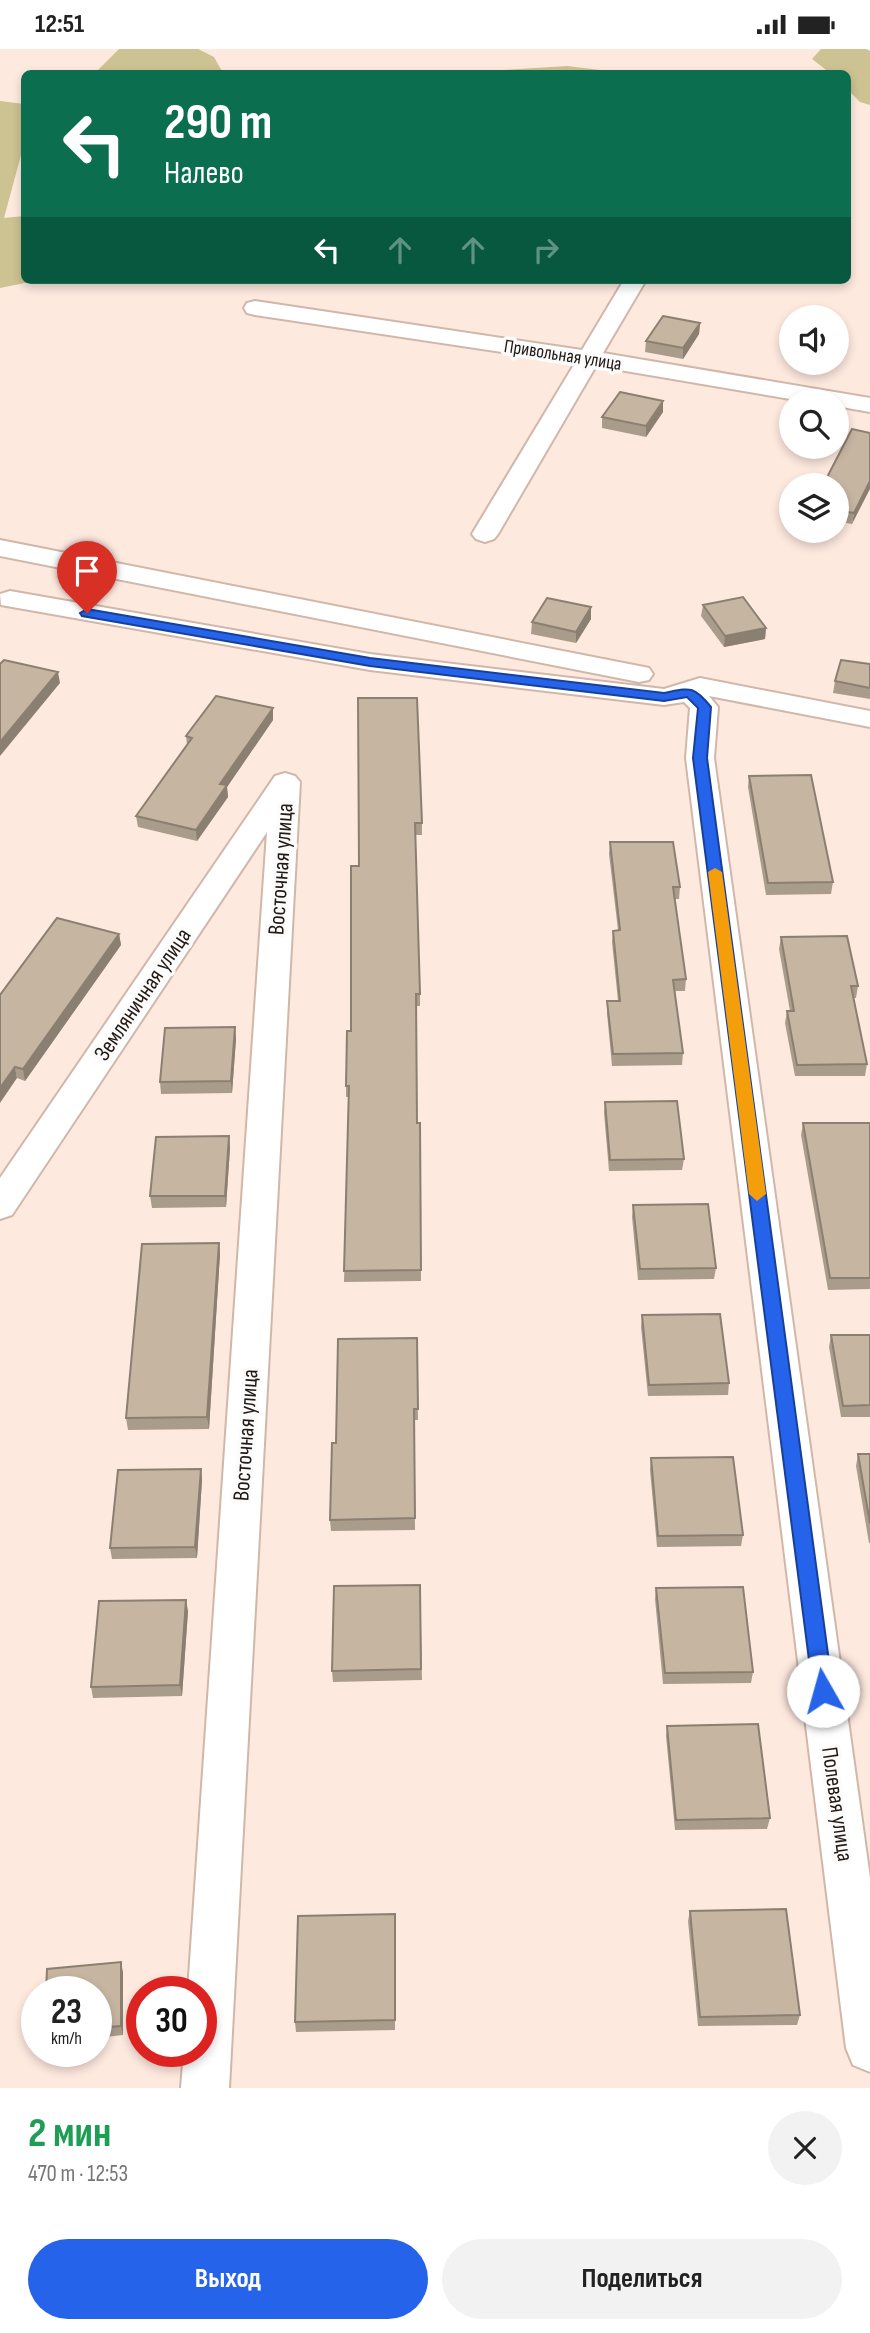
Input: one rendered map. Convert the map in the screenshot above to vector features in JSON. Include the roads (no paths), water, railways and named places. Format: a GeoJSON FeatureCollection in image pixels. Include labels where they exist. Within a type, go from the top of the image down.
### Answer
{"type":"FeatureCollection","features":[{"type":"Feature","properties":{"kind":"street"},"geometry":{"type":"LineString","coordinates":[[485,534],[633,284]]}},
{"type":"Feature","properties":{"kind":"street","name":"Привольная улица"},"geometry":{"type":"LineString","coordinates":[[255,308],[589,358],[870,405]]}},
{"type":"Feature","properties":{"kind":"street"},"geometry":{"type":"LineString","coordinates":[[0,548],[695,689],[870,719]]}},
{"type":"Feature","properties":{"kind":"street"},"geometry":{"type":"LineString","coordinates":[[10,599],[370,662],[664,697],[695,689]]}},
{"type":"Feature","properties":{"kind":"street","name":"Полевая улица"},"geometry":{"type":"LineString","coordinates":[[695,689],[704,707],[700,758],[870,2047]]}},
{"type":"Feature","properties":{"kind":"street","name":"Земляничная улица"},"geometry":{"type":"LineString","coordinates":[[0,1206],[285,782]]}},
{"type":"Feature","properties":{"kind":"street","name":"Восточная улица"},"geometry":{"type":"LineString","coordinates":[[205,2088],[285,782]]}}]}
